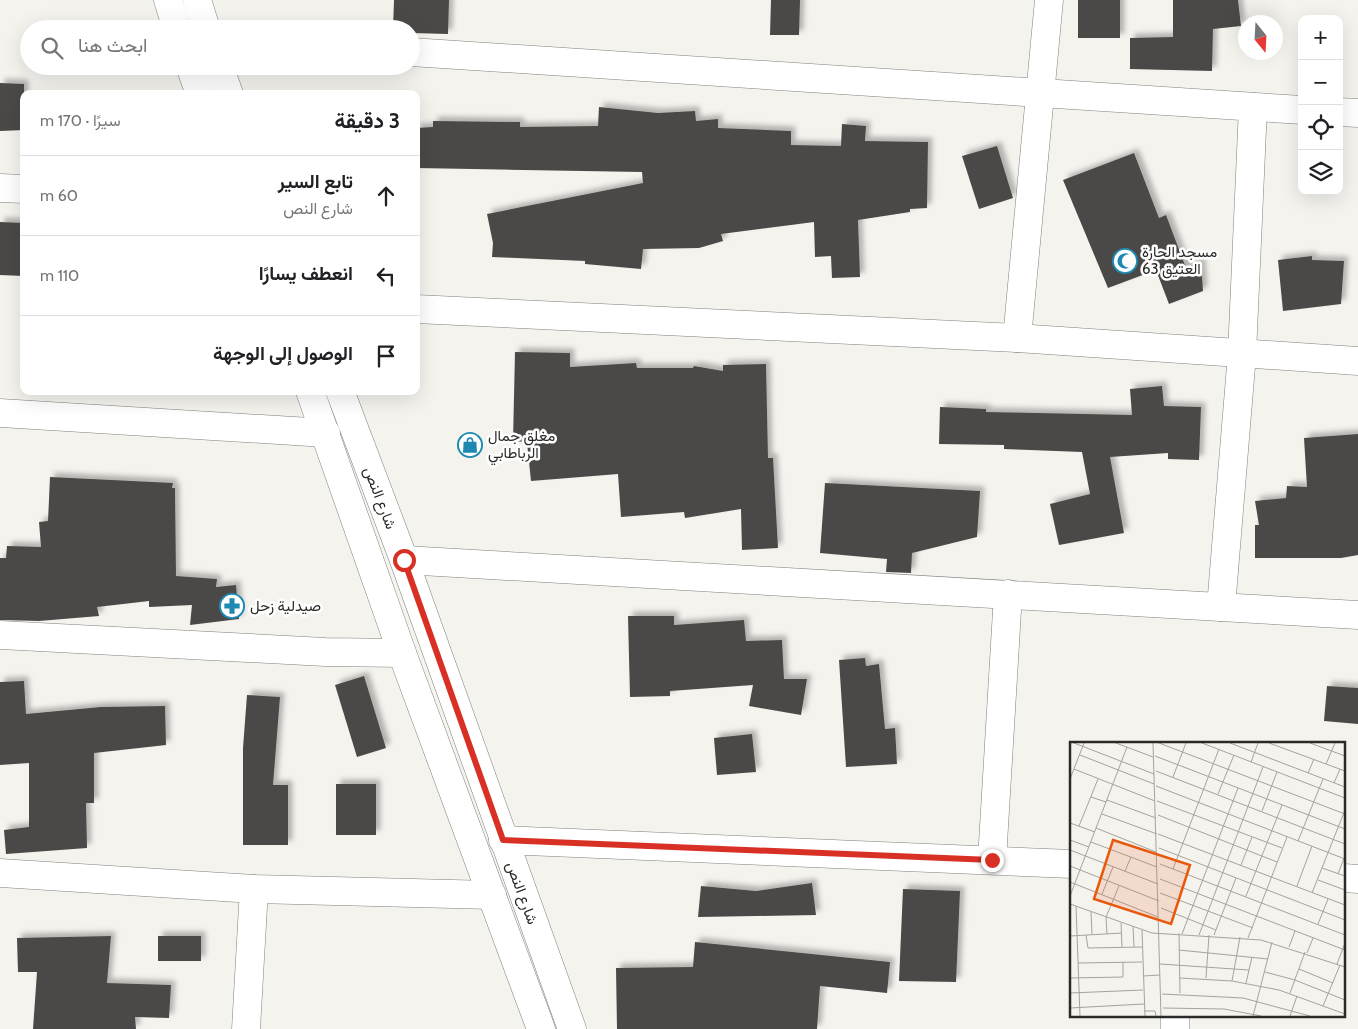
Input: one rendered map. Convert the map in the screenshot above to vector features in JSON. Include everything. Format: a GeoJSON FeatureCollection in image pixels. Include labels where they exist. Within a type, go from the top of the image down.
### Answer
{"type":"FeatureCollection","features":[{"type":"Feature","properties":{"kind":"street"},"geometry":{"type":"LineString","coordinates":[[168,0],[174,20]]}},
{"type":"Feature","properties":{"kind":"street"},"geometry":{"type":"LineString","coordinates":[[197,0],[203,20]]}},
{"type":"Feature","properties":{"kind":"street"},"geometry":{"type":"LineString","coordinates":[[1017,338],[1049,0]]}},
{"type":"Feature","properties":{"kind":"street"},"geometry":{"type":"LineString","coordinates":[[420,53],[1041,91],[1298,110]]}},
{"type":"Feature","properties":{"kind":"street"},"geometry":{"type":"LineString","coordinates":[[193,75],[199,90]]}},
{"type":"Feature","properties":{"kind":"street"},"geometry":{"type":"LineString","coordinates":[[222,75],[228,90]]}},
{"type":"Feature","properties":{"kind":"street"},"geometry":{"type":"LineString","coordinates":[[1221,607],[1242,354],[1253,108]]}},
{"type":"Feature","properties":{"kind":"street"},"geometry":{"type":"LineString","coordinates":[[1343,112],[1358,112]]}},
{"type":"Feature","properties":{"kind":"street"},"geometry":{"type":"LineString","coordinates":[[0,188],[20,189]]}},
{"type":"Feature","properties":{"kind":"street"},"geometry":{"type":"LineString","coordinates":[[420,309],[1017,338],[1358,361]]}},
{"type":"Feature","properties":{"kind":"street","name":"شارع النص"},"geometry":{"type":"LineString","coordinates":[[312,395],[402,653],[541,1029]]}},
{"type":"Feature","properties":{"kind":"street","name":"شارع النص"},"geometry":{"type":"LineString","coordinates":[[342,395],[404,560],[572,1029]]}},
{"type":"Feature","properties":{"kind":"street"},"geometry":{"type":"LineString","coordinates":[[0,413],[326,433]]}},
{"type":"Feature","properties":{"kind":"street"},"geometry":{"type":"LineString","coordinates":[[404,560],[1358,615]]}},
{"type":"Feature","properties":{"kind":"street"},"geometry":{"type":"LineString","coordinates":[[992,860],[1008,594]]}},
{"type":"Feature","properties":{"kind":"street"},"geometry":{"type":"LineString","coordinates":[[0,635],[325,652],[402,653]]}},
{"type":"Feature","properties":{"kind":"street"},"geometry":{"type":"LineString","coordinates":[[503,840],[1070,864]]}},
{"type":"Feature","properties":{"kind":"street"},"geometry":{"type":"LineString","coordinates":[[0,874],[254,889],[492,895]]}},
{"type":"Feature","properties":{"kind":"street"},"geometry":{"type":"LineString","coordinates":[[246,1029],[254,889]]}},
{"type":"Feature","properties":{"kind":"street"},"geometry":{"type":"LineString","coordinates":[[1175,1016],[1175,1029]]}},
{"type":"Feature","properties":{"kind":"building"},"geometry":{"type":"Polygon","coordinates":[[[394,0],[449,0],[448,34],[420,33],[420,20],[393,20],[394,0]]]}},
{"type":"Feature","properties":{"kind":"building"},"geometry":{"type":"Polygon","coordinates":[[[771,0],[800,0],[799,35],[770,35],[771,0]]]}},
{"type":"Feature","properties":{"kind":"building"},"geometry":{"type":"Polygon","coordinates":[[[1078,0],[1120,0],[1120,38],[1078,38],[1078,0]]]}},
{"type":"Feature","properties":{"kind":"building"},"geometry":{"type":"Polygon","coordinates":[[[1173,0],[1238,0],[1240,15],[1238,15],[1238,26],[1213,29],[1212,71],[1130,69],[1130,38],[1173,37],[1173,0]]]}},
{"type":"Feature","properties":{"kind":"building"},"geometry":{"type":"Polygon","coordinates":[[[0,83],[24,84],[24,90],[20,90],[20,130],[0,131],[0,83]]]}},
{"type":"Feature","properties":{"kind":"building"},"geometry":{"type":"Polygon","coordinates":[[[599,107],[658,113],[695,111],[696,121],[718,119],[718,128],[791,131],[791,145],[841,146],[842,124],[866,126],[865,141],[928,142],[927,208],[910,209],[910,212],[858,220],[860,277],[832,278],[831,256],[815,257],[814,222],[721,234],[723,241],[699,248],[643,249],[641,269],[585,264],[585,261],[492,257],[493,243],[487,214],[643,183],[642,172],[420,168],[420,128],[433,127],[433,121],[520,122],[520,127],[598,126],[599,107]]]}},
{"type":"Feature","properties":{"kind":"building"},"geometry":{"type":"Polygon","coordinates":[[[997,146],[1013,198],[979,209],[962,156],[997,146]]]}},
{"type":"Feature","properties":{"kind":"building"},"geometry":{"type":"Polygon","coordinates":[[[1134,153],[1159,218],[1166,215],[1186,268],[1201,262],[1203,291],[1169,304],[1156,270],[1108,288],[1063,180],[1134,153]]]}},
{"type":"Feature","properties":{"kind":"building"},"geometry":{"type":"Polygon","coordinates":[[[0,222],[20,223],[20,276],[0,275],[0,222]]]}},
{"type":"Feature","properties":{"kind":"building"},"geometry":{"type":"Polygon","coordinates":[[[1312,256],[1312,260],[1344,261],[1341,304],[1283,311],[1278,260],[1312,256]]]}},
{"type":"Feature","properties":{"kind":"building"},"geometry":{"type":"Polygon","coordinates":[[[515,352],[570,353],[570,367],[636,363],[637,368],[693,368],[694,366],[723,371],[723,365],[766,364],[768,458],[773,458],[778,548],[742,550],[741,509],[685,518],[684,512],[621,517],[618,474],[531,481],[527,442],[513,441],[515,352]]]}},
{"type":"Feature","properties":{"kind":"building"},"geometry":{"type":"Polygon","coordinates":[[[1162,386],[1164,406],[1201,407],[1199,460],[1168,459],[1168,453],[1110,457],[1124,533],[1059,545],[1050,504],[1090,494],[1082,452],[1004,449],[1004,445],[939,444],[940,407],[986,409],[986,412],[1132,415],[1130,389],[1162,386]]]}},
{"type":"Feature","properties":{"kind":"building"},"geometry":{"type":"Polygon","coordinates":[[[1358,434],[1358,555],[1341,558],[1255,558],[1255,525],[1259,525],[1255,501],[1286,498],[1287,486],[1307,487],[1304,438],[1358,434]]]}},
{"type":"Feature","properties":{"kind":"building"},"geometry":{"type":"Polygon","coordinates":[[[50,477],[173,483],[172,488],[175,488],[176,576],[217,579],[216,587],[236,585],[239,619],[190,625],[192,605],[149,607],[149,601],[97,607],[99,616],[39,621],[0,620],[0,558],[6,558],[7,546],[41,547],[39,522],[48,521],[50,477]]]}},
{"type":"Feature","properties":{"kind":"building"},"geometry":{"type":"Polygon","coordinates":[[[825,483],[980,491],[977,537],[912,553],[911,573],[886,572],[887,559],[820,553],[825,483]]]}},
{"type":"Feature","properties":{"kind":"building"},"geometry":{"type":"Polygon","coordinates":[[[628,616],[674,616],[674,625],[744,620],[746,641],[782,640],[784,679],[807,679],[801,715],[749,706],[753,685],[670,691],[670,696],[630,697],[628,616]]]}},
{"type":"Feature","properties":{"kind":"building"},"geometry":{"type":"Polygon","coordinates":[[[865,658],[866,666],[879,664],[885,729],[895,728],[897,764],[846,767],[839,660],[865,658]]]}},
{"type":"Feature","properties":{"kind":"building"},"geometry":{"type":"Polygon","coordinates":[[[364,676],[386,748],[357,757],[335,685],[364,676]]]}},
{"type":"Feature","properties":{"kind":"building"},"geometry":{"type":"Polygon","coordinates":[[[24,681],[26,714],[101,707],[165,706],[166,745],[94,753],[94,803],[86,803],[87,848],[6,854],[4,830],[29,827],[29,763],[0,765],[0,682],[24,681]]]}},
{"type":"Feature","properties":{"kind":"building"},"geometry":{"type":"Polygon","coordinates":[[[1327,686],[1358,688],[1358,724],[1324,721],[1327,686]]]}},
{"type":"Feature","properties":{"kind":"building"},"geometry":{"type":"Polygon","coordinates":[[[247,695],[280,697],[273,785],[288,785],[288,845],[243,845],[243,748],[247,695]]]}},
{"type":"Feature","properties":{"kind":"building"},"geometry":{"type":"Polygon","coordinates":[[[752,734],[756,772],[717,775],[714,738],[752,734]]]}},
{"type":"Feature","properties":{"kind":"building"},"geometry":{"type":"Polygon","coordinates":[[[336,784],[376,784],[376,835],[336,835],[336,784]]]}},
{"type":"Feature","properties":{"kind":"building"},"geometry":{"type":"Polygon","coordinates":[[[812,883],[816,915],[698,917],[701,886],[756,891],[812,883]]]}},
{"type":"Feature","properties":{"kind":"building"},"geometry":{"type":"Polygon","coordinates":[[[903,889],[960,891],[956,982],[899,981],[903,889]]]}},
{"type":"Feature","properties":{"kind":"building"},"geometry":{"type":"Polygon","coordinates":[[[111,936],[107,983],[171,985],[169,1018],[135,1017],[136,1029],[33,1029],[37,972],[18,972],[17,938],[111,936]]]}},
{"type":"Feature","properties":{"kind":"building"},"geometry":{"type":"Polygon","coordinates":[[[158,936],[201,936],[201,961],[158,961],[158,936]]]}},
{"type":"Feature","properties":{"kind":"building"},"geometry":{"type":"Polygon","coordinates":[[[695,942],[890,962],[887,993],[820,986],[817,1029],[617,1029],[616,968],[693,967],[695,942]]]}},
{"type":"Feature","properties":{"kind":"place","name":"مسجد الحارة 63 العتيق"},"geometry":{"type":"Point","coordinates":[1125,261]}},
{"type":"Feature","properties":{"kind":"place","name":"مغلق جمال الرباطابي"},"geometry":{"type":"Point","coordinates":[470,445]}},
{"type":"Feature","properties":{"kind":"place","name":"صيدلية زحل"},"geometry":{"type":"Point","coordinates":[232,606]}},
{"type":"Feature","properties":{"kind":"route"},"geometry":{"type":"LineString","coordinates":[[404,560],[503,840],[992,860]]}}]}
